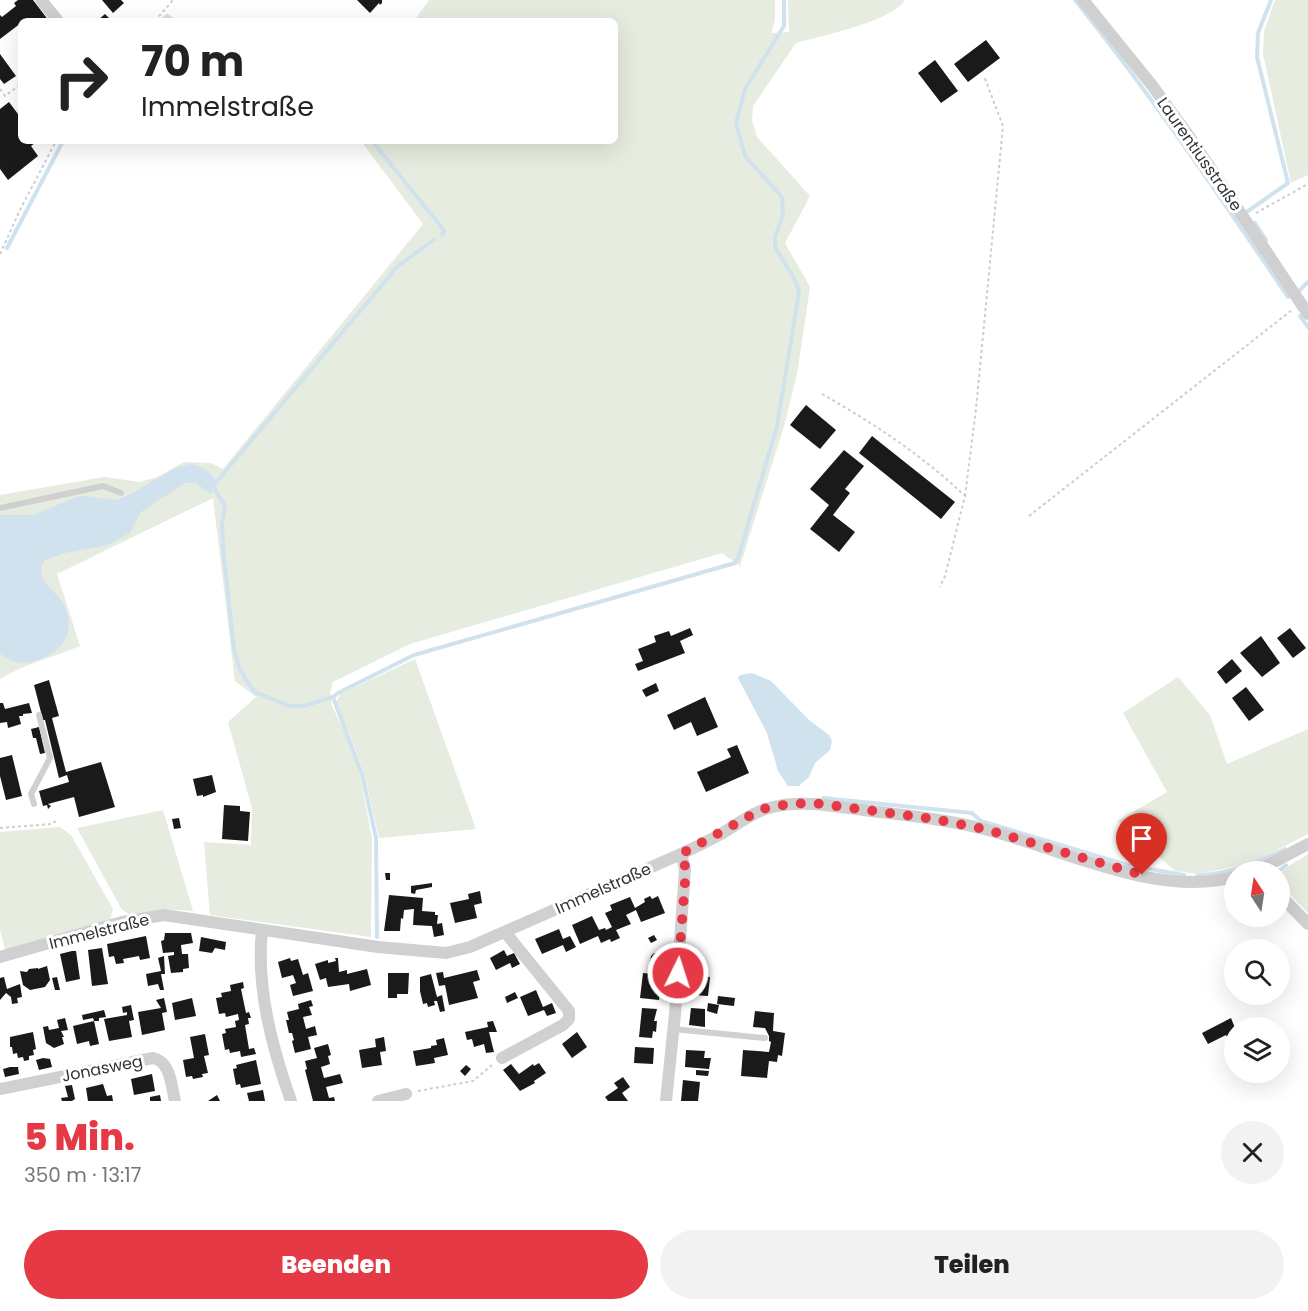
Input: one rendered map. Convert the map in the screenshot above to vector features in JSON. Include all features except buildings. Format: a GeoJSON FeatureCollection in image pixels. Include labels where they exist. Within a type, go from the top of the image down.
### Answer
{"type":"FeatureCollection","features":[{"type":"Feature","properties":{"kind":"street"},"geometry":{"type":"LineString","coordinates":[[41,0],[56,18]]}},
{"type":"Feature","properties":{"kind":"street","name":"Laurentiusstraße"},"geometry":{"type":"LineString","coordinates":[[1083,0],[1151,84],[1191,139],[1304,309]]}},
{"type":"Feature","properties":{"kind":"street","name":"Immelstraße"},"geometry":{"type":"LineString","coordinates":[[0,957],[122,922],[164,915],[378,947],[446,953],[470,947],[681,854],[762,809],[789,804],[813,803],[934,819],[984,829],[1126,872],[1175,882],[1224,880]]}},
{"type":"Feature","properties":{"kind":"street"},"geometry":{"type":"LineString","coordinates":[[1278,861],[1308,844]]}},
{"type":"Feature","properties":{"kind":"street"},"geometry":{"type":"LineString","coordinates":[[666,1101],[686,869],[681,854]]}},
{"type":"Feature","properties":{"kind":"street"},"geometry":{"type":"LineString","coordinates":[[1290,905],[1308,924]]}},
{"type":"Feature","properties":{"kind":"street"},"geometry":{"type":"LineString","coordinates":[[262,930],[262,979],[270,1034],[291,1101]]}},
{"type":"Feature","properties":{"kind":"street"},"geometry":{"type":"LineString","coordinates":[[502,1058],[563,1025],[568,1019],[569,1011],[505,932]]}},
{"type":"Feature","properties":{"kind":"street","name":"Jonasweg"},"geometry":{"type":"LineString","coordinates":[[0,1089],[153,1058],[161,1060],[166,1066],[175,1101]]}},
{"type":"Feature","properties":{"kind":"street"},"geometry":{"type":"LineString","coordinates":[[378,1101],[406,1094]]}},
{"type":"Feature","properties":{"kind":"lane"},"geometry":{"type":"LineString","coordinates":[[0,508],[103,486],[121,494]]}},
{"type":"Feature","properties":{"kind":"lane"},"geometry":{"type":"LineString","coordinates":[[34,804],[32,794],[50,758],[39,715]]}},
{"type":"Feature","properties":{"kind":"lane"},"geometry":{"type":"LineString","coordinates":[[673,1029],[765,1038]]}},
{"type":"Feature","properties":{"kind":"path"},"geometry":{"type":"LineString","coordinates":[[158,18],[173,0]]}},
{"type":"Feature","properties":{"kind":"path"},"geometry":{"type":"LineString","coordinates":[[940,587],[945,576],[965,496],[976,409],[1003,126],[984,76]]}},
{"type":"Feature","properties":{"kind":"path"},"geometry":{"type":"LineString","coordinates":[[0,89],[5,96],[18,86]]}},
{"type":"Feature","properties":{"kind":"path"},"geometry":{"type":"LineString","coordinates":[[0,254],[54,144]]}},
{"type":"Feature","properties":{"kind":"path"},"geometry":{"type":"LineString","coordinates":[[1245,220],[1308,184]]}},
{"type":"Feature","properties":{"kind":"path"},"geometry":{"type":"LineString","coordinates":[[1029,516],[1218,367],[1304,309]]}},
{"type":"Feature","properties":{"kind":"path"},"geometry":{"type":"LineString","coordinates":[[822,394],[874,424],[942,473],[965,496]]}},
{"type":"Feature","properties":{"kind":"path"},"geometry":{"type":"LineString","coordinates":[[0,828],[51,824],[58,820]]}},
{"type":"Feature","properties":{"kind":"path"},"geometry":{"type":"LineString","coordinates":[[406,1094],[473,1081],[502,1058]]}},
{"type":"Feature","properties":{"kind":"shaded area"},"geometry":{"type":"Polygon","coordinates":[[[429,0],[775,0],[775,20],[771,33],[789,32],[788,0],[905,0],[898,8],[872,21],[796,43],[753,106],[752,120],[757,137],[810,196],[785,243],[810,287],[797,374],[784,426],[740,566],[722,553],[410,644],[333,682],[330,692],[332,706],[347,737],[360,774],[372,839],[371,937],[210,915],[204,842],[251,845],[252,808],[228,722],[256,697],[235,681],[213,498],[57,574],[80,646],[29,665],[0,679],[0,495],[104,477],[140,482],[157,477],[184,462],[211,463],[223,469],[423,224],[363,144],[618,144],[618,18],[416,18],[429,0]]]}},
{"type":"Feature","properties":{"kind":"shaded area"},"geometry":{"type":"Polygon","coordinates":[[[1275,0],[1308,0],[1308,175],[1291,183],[1263,54],[1264,31],[1275,0]]]}},
{"type":"Feature","properties":{"kind":"shaded area"},"geometry":{"type":"Polygon","coordinates":[[[415,659],[476,829],[379,838],[364,773],[336,704],[340,694],[415,659]]]}},
{"type":"Feature","properties":{"kind":"shaded area"},"geometry":{"type":"Polygon","coordinates":[[[1178,677],[1210,715],[1227,764],[1308,729],[1308,834],[1256,861],[1224,861],[1224,869],[1198,874],[1175,871],[1118,821],[1167,792],[1123,713],[1178,677]]]}},
{"type":"Feature","properties":{"kind":"shaded area"},"geometry":{"type":"Polygon","coordinates":[[[163,810],[193,911],[163,909],[130,915],[122,910],[77,828],[163,810]]]}},
{"type":"Feature","properties":{"kind":"shaded area"},"geometry":{"type":"Polygon","coordinates":[[[60,827],[71,835],[113,909],[110,920],[5,950],[0,929],[0,832],[60,827]]]}},
{"type":"Feature","properties":{"kind":"shaded area"},"geometry":{"type":"Polygon","coordinates":[[[1308,854],[1308,913],[1290,894],[1290,865],[1308,854]]]}},
{"type":"Feature","properties":{"kind":"water"},"geometry":{"type":"Polygon","coordinates":[[[189,464],[205,469],[214,477],[216,481],[212,488],[212,495],[196,483],[185,483],[141,512],[130,533],[108,545],[65,553],[45,560],[41,575],[67,612],[69,622],[65,639],[53,653],[29,662],[16,662],[0,654],[0,515],[34,515],[76,497],[115,500],[127,496],[174,469],[189,464]]]}},
{"type":"Feature","properties":{"kind":"water"},"geometry":{"type":"Polygon","coordinates":[[[752,673],[771,681],[809,720],[829,735],[832,741],[830,750],[815,763],[809,777],[799,786],[788,786],[778,771],[767,733],[738,678],[740,675],[752,673]]]}},
{"type":"Feature","properties":{"kind":"waterway"},"geometry":{"type":"LineString","coordinates":[[434,240],[398,266],[213,486],[225,506],[222,523],[223,548],[234,649],[239,667],[255,692],[289,706],[303,706],[333,697],[414,655],[735,563],[777,426],[799,292],[795,280],[775,247],[775,237],[783,215],[782,197],[745,156],[736,123],[745,89],[784,26],[784,0]]}},
{"type":"Feature","properties":{"kind":"waterway"},"geometry":{"type":"LineString","coordinates":[[1075,0],[1158,109],[1288,297]]}},
{"type":"Feature","properties":{"kind":"waterway"},"geometry":{"type":"LineString","coordinates":[[1248,211],[1288,183],[1257,57],[1258,33],[1271,0]]}},
{"type":"Feature","properties":{"kind":"waterway"},"geometry":{"type":"LineString","coordinates":[[165,18],[167,16],[170,18]]}},
{"type":"Feature","properties":{"kind":"waterway"},"geometry":{"type":"LineString","coordinates":[[7,248],[61,144]]}},
{"type":"Feature","properties":{"kind":"waterway"},"geometry":{"type":"LineString","coordinates":[[374,144],[443,229],[442,234]]}},
{"type":"Feature","properties":{"kind":"waterway"},"geometry":{"type":"LineString","coordinates":[[1255,223],[1266,240]]}},
{"type":"Feature","properties":{"kind":"waterway"},"geometry":{"type":"LineString","coordinates":[[1299,291],[1308,282]]}},
{"type":"Feature","properties":{"kind":"waterway"},"geometry":{"type":"LineString","coordinates":[[1300,316],[1308,327]]}},
{"type":"Feature","properties":{"kind":"waterway"},"geometry":{"type":"LineString","coordinates":[[333,697],[362,774],[376,838],[377,937]]}},
{"type":"Feature","properties":{"kind":"waterway"},"geometry":{"type":"LineString","coordinates":[[823,798],[972,813],[981,821],[1127,865],[1184,875]]}},
{"type":"Feature","properties":{"kind":"waterway"},"geometry":{"type":"LineString","coordinates":[[1197,876],[1242,867],[1285,849]]}},
{"type":"Feature","properties":{"kind":"route"},"geometry":{"type":"LineString","coordinates":[[678,973],[686,869],[681,854],[712,839],[762,809],[775,806],[813,803],[934,819],[984,829],[1142,875]]}}]}
